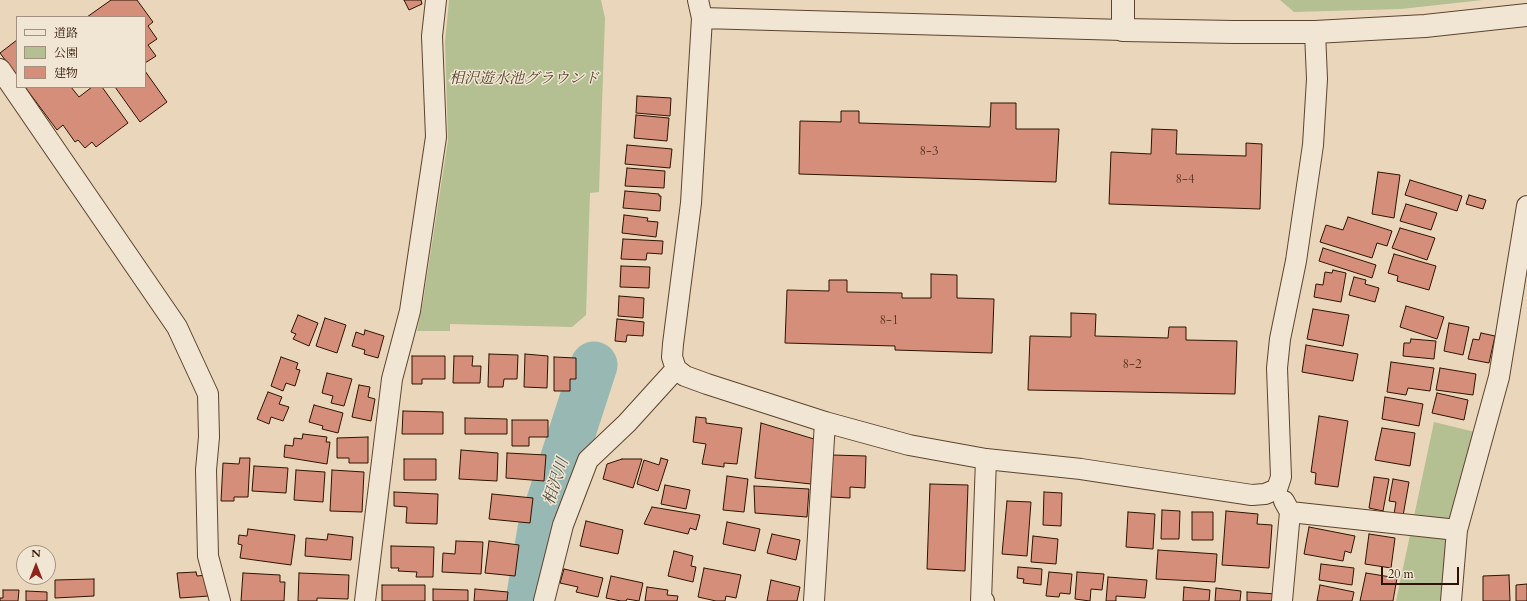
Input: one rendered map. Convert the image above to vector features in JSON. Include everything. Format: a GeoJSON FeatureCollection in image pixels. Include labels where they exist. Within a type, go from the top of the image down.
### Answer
{"type":"FeatureCollection","features":[{"type":"Feature","properties":{"kind":"street"},"geometry":{"type":"LineString","coordinates":[[365,601],[392,380],[410,311],[436,136],[432,36],[436,0]]}},
{"type":"Feature","properties":{"kind":"street"},"geometry":{"type":"LineString","coordinates":[[1123,0],[1123,30]]}},
{"type":"Feature","properties":{"kind":"street"},"geometry":{"type":"LineString","coordinates":[[1315,32],[1317,80],[1313,145],[1296,261],[1280,339],[1277,368],[1281,477],[1277,489],[1266,494],[1252,495],[1081,469],[986,459],[909,445],[825,422],[700,382],[685,376],[676,370],[672,357],[691,203],[700,9],[1123,30],[1234,32],[1315,32],[1425,26],[1527,14]]}},
{"type":"Feature","properties":{"kind":"street"},"geometry":{"type":"LineString","coordinates":[[0,69],[177,327],[208,394],[209,437],[206,470],[208,556],[220,601]]}},
{"type":"Feature","properties":{"kind":"street"},"geometry":{"type":"LineString","coordinates":[[1451,601],[1457,530],[1499,377],[1527,206]]}},
{"type":"Feature","properties":{"kind":"street"},"geometry":{"type":"LineString","coordinates":[[544,601],[563,525],[588,460],[627,423],[676,370]]}},
{"type":"Feature","properties":{"kind":"street"},"geometry":{"type":"LineString","coordinates":[[814,601],[825,422]]}},
{"type":"Feature","properties":{"kind":"street"},"geometry":{"type":"LineString","coordinates":[[984,601],[981,601],[986,459]]}},
{"type":"Feature","properties":{"kind":"street"},"geometry":{"type":"LineString","coordinates":[[1277,489],[1290,512],[1282,601]]}},
{"type":"Feature","properties":{"kind":"street"},"geometry":{"type":"LineString","coordinates":[[1290,512],[1457,530]]}},
{"type":"Feature","properties":{"kind":"green space","name":"相沢遊水池グラウンド"},"geometry":{"type":"Polygon","coordinates":[[[449,0],[601,0],[605,18],[599,192],[590,193],[586,315],[572,327],[450,324],[450,331],[417,331],[423,302],[448,140],[445,42],[449,0]]]}},
{"type":"Feature","properties":{"kind":"green space"},"geometry":{"type":"Polygon","coordinates":[[[1280,0],[1483,0],[1401,9],[1294,12],[1280,0]]]}},
{"type":"Feature","properties":{"kind":"green space"},"geometry":{"type":"Polygon","coordinates":[[[1434,422],[1475,432],[1443,601],[1396,601],[1434,422]]]}},
{"type":"Feature","properties":{"kind":"building"},"geometry":{"type":"Polygon","coordinates":[[[111,0],[137,0],[153,22],[148,26],[157,39],[148,45],[156,56],[146,62],[146,16],[88,16],[111,0]]]}},
{"type":"Feature","properties":{"kind":"building"},"geometry":{"type":"Polygon","coordinates":[[[404,0],[421,0],[422,4],[409,10],[404,0]]]}},
{"type":"Feature","properties":{"kind":"building"},"geometry":{"type":"Polygon","coordinates":[[[16,41],[16,75],[0,53],[16,41]]]}},
{"type":"Feature","properties":{"kind":"building"},"geometry":{"type":"Polygon","coordinates":[[[146,72],[167,102],[140,122],[116,88],[146,88],[146,72]]]}},
{"type":"Feature","properties":{"kind":"building"},"geometry":{"type":"Polygon","coordinates":[[[26,88],[72,88],[79,97],[91,88],[103,88],[128,123],[96,147],[92,142],[85,148],[78,140],[75,142],[63,125],[57,130],[26,88]]]}},
{"type":"Feature","properties":{"kind":"building"},"geometry":{"type":"Polygon","coordinates":[[[637,96],[671,98],[670,116],[636,113],[637,96]]]}},
{"type":"Feature","properties":{"kind":"building"},"geometry":{"type":"Polygon","coordinates":[[[991,103],[1016,103],[1016,129],[1059,129],[1056,182],[799,174],[800,121],[841,122],[841,111],[859,111],[859,123],[990,127],[991,103]]]}},
{"type":"Feature","properties":{"kind":"building"},"geometry":{"type":"Polygon","coordinates":[[[636,115],[669,118],[667,141],[634,138],[636,115]]]}},
{"type":"Feature","properties":{"kind":"building"},"geometry":{"type":"Polygon","coordinates":[[[1152,129],[1177,130],[1176,154],[1246,156],[1246,143],[1262,144],[1260,209],[1109,204],[1111,152],[1151,154],[1152,129]]]}},
{"type":"Feature","properties":{"kind":"building"},"geometry":{"type":"Polygon","coordinates":[[[627,145],[672,149],[670,168],[625,164],[627,145]]]}},
{"type":"Feature","properties":{"kind":"building"},"geometry":{"type":"Polygon","coordinates":[[[627,168],[665,171],[664,188],[625,186],[627,168]]]}},
{"type":"Feature","properties":{"kind":"building"},"geometry":{"type":"Polygon","coordinates":[[[1378,172],[1400,175],[1394,218],[1372,214],[1378,172]]]}},
{"type":"Feature","properties":{"kind":"building"},"geometry":{"type":"Polygon","coordinates":[[[1410,180],[1462,196],[1457,211],[1405,195],[1410,180]]]}},
{"type":"Feature","properties":{"kind":"building"},"geometry":{"type":"Polygon","coordinates":[[[625,191],[659,194],[659,196],[661,196],[660,211],[623,208],[625,191]]]}},
{"type":"Feature","properties":{"kind":"building"},"geometry":{"type":"Polygon","coordinates":[[[1469,195],[1486,200],[1483,209],[1466,204],[1469,195]]]}},
{"type":"Feature","properties":{"kind":"building"},"geometry":{"type":"Polygon","coordinates":[[[1406,204],[1437,213],[1431,230],[1400,221],[1406,204]]]}},
{"type":"Feature","properties":{"kind":"building"},"geometry":{"type":"Polygon","coordinates":[[[624,215],[648,218],[647,221],[658,222],[656,237],[622,233],[624,215]]]}},
{"type":"Feature","properties":{"kind":"building"},"geometry":{"type":"Polygon","coordinates":[[[1348,217],[1392,231],[1387,246],[1377,243],[1372,258],[1320,242],[1326,225],[1343,230],[1348,217]]]}},
{"type":"Feature","properties":{"kind":"building"},"geometry":{"type":"Polygon","coordinates":[[[1400,228],[1435,238],[1427,260],[1392,248],[1400,228]]]}},
{"type":"Feature","properties":{"kind":"building"},"geometry":{"type":"Polygon","coordinates":[[[623,239],[663,241],[662,254],[647,253],[646,260],[621,259],[623,239]]]}},
{"type":"Feature","properties":{"kind":"building"},"geometry":{"type":"Polygon","coordinates":[[[1323,248],[1376,265],[1372,278],[1319,261],[1323,248]]]}},
{"type":"Feature","properties":{"kind":"building"},"geometry":{"type":"Polygon","coordinates":[[[1394,254],[1436,266],[1429,290],[1397,281],[1398,276],[1388,273],[1394,254]]]}},
{"type":"Feature","properties":{"kind":"building"},"geometry":{"type":"Polygon","coordinates":[[[621,266],[650,267],[649,288],[620,287],[621,266]]]}},
{"type":"Feature","properties":{"kind":"building"},"geometry":{"type":"Polygon","coordinates":[[[1333,270],[1346,273],[1341,302],[1314,297],[1316,284],[1323,285],[1325,272],[1332,273],[1333,270]]]}},
{"type":"Feature","properties":{"kind":"building"},"geometry":{"type":"Polygon","coordinates":[[[931,274],[957,275],[957,298],[994,299],[992,353],[895,350],[895,346],[785,343],[787,290],[829,291],[829,280],[847,280],[847,292],[902,293],[902,298],[931,298],[931,274]]]}},
{"type":"Feature","properties":{"kind":"building"},"geometry":{"type":"Polygon","coordinates":[[[1354,277],[1366,280],[1365,284],[1379,288],[1375,302],[1349,295],[1354,277]]]}},
{"type":"Feature","properties":{"kind":"building"},"geometry":{"type":"Polygon","coordinates":[[[619,296],[644,298],[643,318],[618,316],[619,296]]]}},
{"type":"Feature","properties":{"kind":"building"},"geometry":{"type":"Polygon","coordinates":[[[1406,306],[1444,317],[1437,339],[1400,327],[1406,306]]]}},
{"type":"Feature","properties":{"kind":"building"},"geometry":{"type":"Polygon","coordinates":[[[1313,309],[1349,315],[1343,346],[1307,339],[1313,309]]]}},
{"type":"Feature","properties":{"kind":"building"},"geometry":{"type":"Polygon","coordinates":[[[1071,313],[1096,314],[1095,336],[1168,338],[1169,327],[1186,327],[1186,340],[1237,341],[1235,394],[1028,390],[1030,336],[1071,337],[1071,313]]]}},
{"type":"Feature","properties":{"kind":"building"},"geometry":{"type":"Polygon","coordinates":[[[298,315],[318,323],[309,346],[293,339],[296,334],[291,332],[298,315]]]}},
{"type":"Feature","properties":{"kind":"building"},"geometry":{"type":"Polygon","coordinates":[[[325,318],[346,325],[337,353],[316,346],[325,318]]]}},
{"type":"Feature","properties":{"kind":"building"},"geometry":{"type":"Polygon","coordinates":[[[617,319],[644,322],[643,336],[627,335],[626,342],[615,341],[617,319]]]}},
{"type":"Feature","properties":{"kind":"building"},"geometry":{"type":"Polygon","coordinates":[[[1449,323],[1469,327],[1463,355],[1444,351],[1449,323]]]}},
{"type":"Feature","properties":{"kind":"building"},"geometry":{"type":"Polygon","coordinates":[[[365,330],[384,336],[378,358],[364,354],[365,350],[352,346],[356,332],[364,335],[365,330]]]}},
{"type":"Feature","properties":{"kind":"building"},"geometry":{"type":"Polygon","coordinates":[[[1481,333],[1495,336],[1489,363],[1468,359],[1473,339],[1479,340],[1481,333]]]}},
{"type":"Feature","properties":{"kind":"building"},"geometry":{"type":"Polygon","coordinates":[[[1411,339],[1436,341],[1434,359],[1403,356],[1404,343],[1410,343],[1411,339]]]}},
{"type":"Feature","properties":{"kind":"building"},"geometry":{"type":"Polygon","coordinates":[[[1306,345],[1358,354],[1353,381],[1302,372],[1306,345]]]}},
{"type":"Feature","properties":{"kind":"building"},"geometry":{"type":"Polygon","coordinates":[[[489,354],[518,355],[517,379],[504,379],[503,387],[488,387],[489,354]]]}},
{"type":"Feature","properties":{"kind":"building"},"geometry":{"type":"Polygon","coordinates":[[[525,354],[548,356],[547,388],[524,387],[525,354]]]}},
{"type":"Feature","properties":{"kind":"building"},"geometry":{"type":"Polygon","coordinates":[[[412,356],[445,356],[445,379],[422,379],[422,384],[412,384],[412,356]]]}},
{"type":"Feature","properties":{"kind":"building"},"geometry":{"type":"Polygon","coordinates":[[[454,356],[473,356],[472,366],[481,366],[480,383],[453,383],[454,356]]]}},
{"type":"Feature","properties":{"kind":"building"},"geometry":{"type":"Polygon","coordinates":[[[281,357],[298,363],[296,369],[300,370],[295,386],[286,383],[283,391],[271,386],[281,357]]]}},
{"type":"Feature","properties":{"kind":"building"},"geometry":{"type":"Polygon","coordinates":[[[554,357],[576,358],[576,379],[570,379],[570,391],[554,391],[554,357]]]}},
{"type":"Feature","properties":{"kind":"building"},"geometry":{"type":"Polygon","coordinates":[[[1391,362],[1434,368],[1430,391],[1408,388],[1406,395],[1387,392],[1391,362]]]}},
{"type":"Feature","properties":{"kind":"building"},"geometry":{"type":"Polygon","coordinates":[[[1440,368],[1476,374],[1473,395],[1436,390],[1440,368]]]}},
{"type":"Feature","properties":{"kind":"building"},"geometry":{"type":"Polygon","coordinates":[[[327,373],[352,379],[344,406],[331,403],[333,396],[322,393],[327,373]]]}},
{"type":"Feature","properties":{"kind":"building"},"geometry":{"type":"Polygon","coordinates":[[[359,385],[370,387],[368,397],[375,399],[371,421],[352,417],[359,385]]]}},
{"type":"Feature","properties":{"kind":"building"},"geometry":{"type":"Polygon","coordinates":[[[268,392],[282,397],[279,404],[289,407],[283,421],[271,417],[269,424],[257,419],[268,392]]]}},
{"type":"Feature","properties":{"kind":"building"},"geometry":{"type":"Polygon","coordinates":[[[1437,393],[1468,400],[1464,420],[1432,413],[1437,393]]]}},
{"type":"Feature","properties":{"kind":"building"},"geometry":{"type":"Polygon","coordinates":[[[1385,397],[1423,404],[1419,426],[1382,419],[1385,397]]]}},
{"type":"Feature","properties":{"kind":"building"},"geometry":{"type":"Polygon","coordinates":[[[314,405],[343,413],[338,433],[322,429],[323,426],[309,422],[314,405]]]}},
{"type":"Feature","properties":{"kind":"building"},"geometry":{"type":"Polygon","coordinates":[[[403,411],[443,412],[443,434],[402,434],[403,411]]]}},
{"type":"Feature","properties":{"kind":"building"},"geometry":{"type":"Polygon","coordinates":[[[1319,416],[1348,421],[1338,487],[1315,484],[1316,473],[1311,472],[1319,416]]]}},
{"type":"Feature","properties":{"kind":"building"},"geometry":{"type":"Polygon","coordinates":[[[696,417],[706,418],[706,423],[742,428],[737,464],[724,463],[724,467],[702,464],[706,444],[693,442],[696,417]]]}},
{"type":"Feature","properties":{"kind":"building"},"geometry":{"type":"Polygon","coordinates":[[[465,418],[507,419],[507,434],[465,434],[465,418]]]}},
{"type":"Feature","properties":{"kind":"building"},"geometry":{"type":"Polygon","coordinates":[[[512,420],[548,420],[548,437],[529,437],[529,446],[512,446],[512,420]]]}},
{"type":"Feature","properties":{"kind":"building"},"geometry":{"type":"Polygon","coordinates":[[[761,423],[814,439],[811,484],[755,478],[761,423]]]}},
{"type":"Feature","properties":{"kind":"building"},"geometry":{"type":"Polygon","coordinates":[[[1382,428],[1415,433],[1410,466],[1375,460],[1382,428]]]}},
{"type":"Feature","properties":{"kind":"building"},"geometry":{"type":"Polygon","coordinates":[[[303,434],[327,437],[326,442],[330,442],[327,464],[284,457],[285,445],[293,446],[294,438],[302,439],[303,434]]]}},
{"type":"Feature","properties":{"kind":"building"},"geometry":{"type":"Polygon","coordinates":[[[368,437],[368,463],[349,463],[349,458],[337,458],[337,438],[368,437]]]}},
{"type":"Feature","properties":{"kind":"building"},"geometry":{"type":"Polygon","coordinates":[[[461,450],[498,453],[497,481],[459,479],[461,450]]]}},
{"type":"Feature","properties":{"kind":"building"},"geometry":{"type":"Polygon","coordinates":[[[507,453],[546,455],[544,481],[506,478],[507,453]]]}},
{"type":"Feature","properties":{"kind":"building"},"geometry":{"type":"Polygon","coordinates":[[[832,455],[866,456],[865,488],[850,487],[850,498],[831,497],[832,455]]]}},
{"type":"Feature","properties":{"kind":"building"},"geometry":{"type":"Polygon","coordinates":[[[240,458],[250,458],[248,497],[234,497],[234,501],[221,501],[223,463],[239,464],[240,458]]]}},
{"type":"Feature","properties":{"kind":"building"},"geometry":{"type":"Polygon","coordinates":[[[661,458],[668,460],[658,491],[637,484],[644,460],[659,465],[661,458]]]}},
{"type":"Feature","properties":{"kind":"building"},"geometry":{"type":"Polygon","coordinates":[[[404,459],[436,459],[436,480],[404,480],[404,459]]]}},
{"type":"Feature","properties":{"kind":"building"},"geometry":{"type":"Polygon","coordinates":[[[622,459],[642,459],[633,488],[603,479],[607,464],[622,459]]]}},
{"type":"Feature","properties":{"kind":"building"},"geometry":{"type":"Polygon","coordinates":[[[254,466],[288,468],[286,493],[252,491],[254,466]]]}},
{"type":"Feature","properties":{"kind":"building"},"geometry":{"type":"Polygon","coordinates":[[[296,470],[325,472],[323,502],[294,500],[296,470]]]}},
{"type":"Feature","properties":{"kind":"building"},"geometry":{"type":"Polygon","coordinates":[[[332,470],[364,472],[362,512],[330,511],[332,470]]]}},
{"type":"Feature","properties":{"kind":"building"},"geometry":{"type":"Polygon","coordinates":[[[727,476],[748,479],[744,512],[723,510],[727,476]]]}},
{"type":"Feature","properties":{"kind":"building"},"geometry":{"type":"Polygon","coordinates":[[[1374,477],[1389,479],[1383,511],[1369,508],[1374,477]]]}},
{"type":"Feature","properties":{"kind":"building"},"geometry":{"type":"Polygon","coordinates":[[[1393,479],[1409,482],[1403,516],[1394,514],[1396,502],[1389,501],[1393,479]]]}},
{"type":"Feature","properties":{"kind":"building"},"geometry":{"type":"Polygon","coordinates":[[[930,484],[968,485],[965,571],[927,569],[930,484]]]}},
{"type":"Feature","properties":{"kind":"building"},"geometry":{"type":"Polygon","coordinates":[[[665,485],[690,490],[686,509],[661,504],[665,485]]]}},
{"type":"Feature","properties":{"kind":"building"},"geometry":{"type":"Polygon","coordinates":[[[754,486],[809,489],[807,517],[755,513],[754,486]]]}},
{"type":"Feature","properties":{"kind":"building"},"geometry":{"type":"Polygon","coordinates":[[[394,492],[438,494],[437,524],[406,523],[407,507],[394,506],[394,492]]]}},
{"type":"Feature","properties":{"kind":"building"},"geometry":{"type":"Polygon","coordinates":[[[1044,492],[1062,493],[1061,526],[1043,525],[1044,492]]]}},
{"type":"Feature","properties":{"kind":"building"},"geometry":{"type":"Polygon","coordinates":[[[492,494],[533,498],[530,523],[489,519],[492,494]]]}},
{"type":"Feature","properties":{"kind":"building"},"geometry":{"type":"Polygon","coordinates":[[[1007,501],[1031,502],[1027,556],[1002,554],[1007,501]]]}},
{"type":"Feature","properties":{"kind":"building"},"geometry":{"type":"Polygon","coordinates":[[[652,507],[700,515],[696,530],[690,528],[688,534],[644,524],[652,507]]]}},
{"type":"Feature","properties":{"kind":"building"},"geometry":{"type":"Polygon","coordinates":[[[1162,510],[1180,511],[1179,539],[1161,539],[1162,510]]]}},
{"type":"Feature","properties":{"kind":"building"},"geometry":{"type":"Polygon","coordinates":[[[1226,511],[1258,514],[1257,524],[1272,525],[1269,568],[1222,565],[1226,511]]]}},
{"type":"Feature","properties":{"kind":"building"},"geometry":{"type":"Polygon","coordinates":[[[1128,512],[1155,514],[1153,549],[1126,547],[1128,512]]]}},
{"type":"Feature","properties":{"kind":"building"},"geometry":{"type":"Polygon","coordinates":[[[1192,512],[1213,512],[1213,540],[1192,540],[1192,512]]]}},
{"type":"Feature","properties":{"kind":"building"},"geometry":{"type":"Polygon","coordinates":[[[586,521],[623,530],[618,554],[580,546],[586,521]]]}},
{"type":"Feature","properties":{"kind":"building"},"geometry":{"type":"Polygon","coordinates":[[[727,522],[760,529],[755,551],[723,544],[727,522]]]}},
{"type":"Feature","properties":{"kind":"building"},"geometry":{"type":"Polygon","coordinates":[[[1309,527],[1355,536],[1351,553],[1345,551],[1343,561],[1304,554],[1309,527]]]}},
{"type":"Feature","properties":{"kind":"building"},"geometry":{"type":"Polygon","coordinates":[[[248,529],[295,535],[291,565],[240,558],[242,545],[238,544],[239,535],[247,536],[248,529]]]}},
{"type":"Feature","properties":{"kind":"building"},"geometry":{"type":"Polygon","coordinates":[[[328,534],[353,537],[351,560],[305,556],[306,538],[327,540],[328,534]]]}},
{"type":"Feature","properties":{"kind":"building"},"geometry":{"type":"Polygon","coordinates":[[[772,534],[800,540],[796,560],[767,553],[772,534]]]}},
{"type":"Feature","properties":{"kind":"building"},"geometry":{"type":"Polygon","coordinates":[[[1369,534],[1395,538],[1391,568],[1365,564],[1369,534]]]}},
{"type":"Feature","properties":{"kind":"building"},"geometry":{"type":"Polygon","coordinates":[[[1033,536],[1058,539],[1056,564],[1031,562],[1033,536]]]}},
{"type":"Feature","properties":{"kind":"building"},"geometry":{"type":"Polygon","coordinates":[[[456,541],[483,542],[481,574],[442,572],[443,553],[455,554],[456,541]]]}},
{"type":"Feature","properties":{"kind":"building"},"geometry":{"type":"Polygon","coordinates":[[[489,541],[519,545],[515,576],[485,573],[489,541]]]}},
{"type":"Feature","properties":{"kind":"building"},"geometry":{"type":"Polygon","coordinates":[[[391,546],[434,547],[433,577],[416,577],[417,572],[398,571],[399,568],[391,568],[391,546]]]}},
{"type":"Feature","properties":{"kind":"building"},"geometry":{"type":"Polygon","coordinates":[[[1158,550],[1217,554],[1215,582],[1156,579],[1158,550]]]}},
{"type":"Feature","properties":{"kind":"building"},"geometry":{"type":"Polygon","coordinates":[[[674,551],[693,556],[691,566],[696,567],[693,582],[668,576],[674,551]]]}},
{"type":"Feature","properties":{"kind":"building"},"geometry":{"type":"Polygon","coordinates":[[[1321,564],[1354,568],[1352,585],[1319,580],[1321,564]]]}},
{"type":"Feature","properties":{"kind":"building"},"geometry":{"type":"Polygon","coordinates":[[[1018,567],[1042,569],[1041,585],[1023,583],[1024,579],[1017,578],[1018,567]]]}},
{"type":"Feature","properties":{"kind":"building"},"geometry":{"type":"Polygon","coordinates":[[[704,568],[741,575],[736,598],[726,596],[725,601],[716,601],[698,597],[704,568]]]}},
{"type":"Feature","properties":{"kind":"building"},"geometry":{"type":"Polygon","coordinates":[[[564,569],[603,578],[598,597],[576,592],[578,587],[560,583],[564,569]]]}},
{"type":"Feature","properties":{"kind":"building"},"geometry":{"type":"Polygon","coordinates":[[[196,572],[197,576],[207,575],[209,596],[180,598],[177,573],[196,572]]]}},
{"type":"Feature","properties":{"kind":"building"},"geometry":{"type":"Polygon","coordinates":[[[1049,572],[1072,574],[1070,594],[1060,593],[1059,597],[1046,596],[1049,572]]]}},
{"type":"Feature","properties":{"kind":"building"},"geometry":{"type":"Polygon","coordinates":[[[1077,572],[1104,574],[1102,590],[1091,589],[1090,601],[1075,599],[1077,572]]]}},
{"type":"Feature","properties":{"kind":"building"},"geometry":{"type":"Polygon","coordinates":[[[243,573],[280,575],[280,582],[285,582],[284,601],[241,601],[243,573]]]}},
{"type":"Feature","properties":{"kind":"building"},"geometry":{"type":"Polygon","coordinates":[[[299,573],[349,575],[348,599],[317,598],[317,601],[298,601],[299,573]]]}},
{"type":"Feature","properties":{"kind":"building"},"geometry":{"type":"Polygon","coordinates":[[[1366,573],[1397,578],[1393,601],[1360,601],[1366,573]]]}},
{"type":"Feature","properties":{"kind":"building"},"geometry":{"type":"Polygon","coordinates":[[[1509,575],[1510,601],[1483,601],[1483,576],[1509,575]]]}},
{"type":"Feature","properties":{"kind":"building"},"geometry":{"type":"Polygon","coordinates":[[[611,576],[643,583],[639,601],[627,599],[626,601],[621,601],[606,598],[611,576]]]}},
{"type":"Feature","properties":{"kind":"building"},"geometry":{"type":"Polygon","coordinates":[[[1108,577],[1147,580],[1145,598],[1116,596],[1116,601],[1106,601],[1108,577]]]}},
{"type":"Feature","properties":{"kind":"building"},"geometry":{"type":"Polygon","coordinates":[[[94,579],[94,596],[55,598],[56,580],[94,579]]]}},
{"type":"Feature","properties":{"kind":"building"},"geometry":{"type":"Polygon","coordinates":[[[771,580],[800,587],[797,601],[767,601],[771,580]]]}},
{"type":"Feature","properties":{"kind":"building"},"geometry":{"type":"Polygon","coordinates":[[[1527,584],[1527,601],[1516,601],[1516,585],[1527,584]]]}},
{"type":"Feature","properties":{"kind":"building"},"geometry":{"type":"Polygon","coordinates":[[[382,585],[425,585],[425,601],[382,601],[382,585]]]}},
{"type":"Feature","properties":{"kind":"building"},"geometry":{"type":"Polygon","coordinates":[[[1320,585],[1354,592],[1352,601],[1317,601],[1320,585]]]}},
{"type":"Feature","properties":{"kind":"building"},"geometry":{"type":"Polygon","coordinates":[[[647,587],[668,590],[667,595],[678,596],[677,601],[645,601],[647,587]]]}},
{"type":"Feature","properties":{"kind":"building"},"geometry":{"type":"Polygon","coordinates":[[[1184,587],[1210,590],[1209,601],[1183,601],[1184,587]]]}},
{"type":"Feature","properties":{"kind":"building"},"geometry":{"type":"Polygon","coordinates":[[[1216,588],[1241,591],[1240,601],[1215,601],[1216,588]]]}},
{"type":"Feature","properties":{"kind":"building"},"geometry":{"type":"Polygon","coordinates":[[[433,589],[468,590],[468,601],[433,601],[433,589]]]}},
{"type":"Feature","properties":{"kind":"building"},"geometry":{"type":"Polygon","coordinates":[[[475,589],[508,592],[507,601],[474,601],[475,589]]]}},
{"type":"Feature","properties":{"kind":"building"},"geometry":{"type":"Polygon","coordinates":[[[3,590],[19,590],[18,601],[0,601],[0,598],[3,598],[3,590]]]}},
{"type":"Feature","properties":{"kind":"building"},"geometry":{"type":"Polygon","coordinates":[[[26,591],[47,592],[47,601],[26,601],[26,591]]]}},
{"type":"Feature","properties":{"kind":"building"},"geometry":{"type":"Polygon","coordinates":[[[1247,592],[1276,594],[1276,601],[1247,601],[1247,592]]]}},
{"type":"Feature","properties":{"kind":"waterway","name":"相沢川"},"geometry":{"type":"LineString","coordinates":[[529,601],[541,529],[594,365]]}}]}
